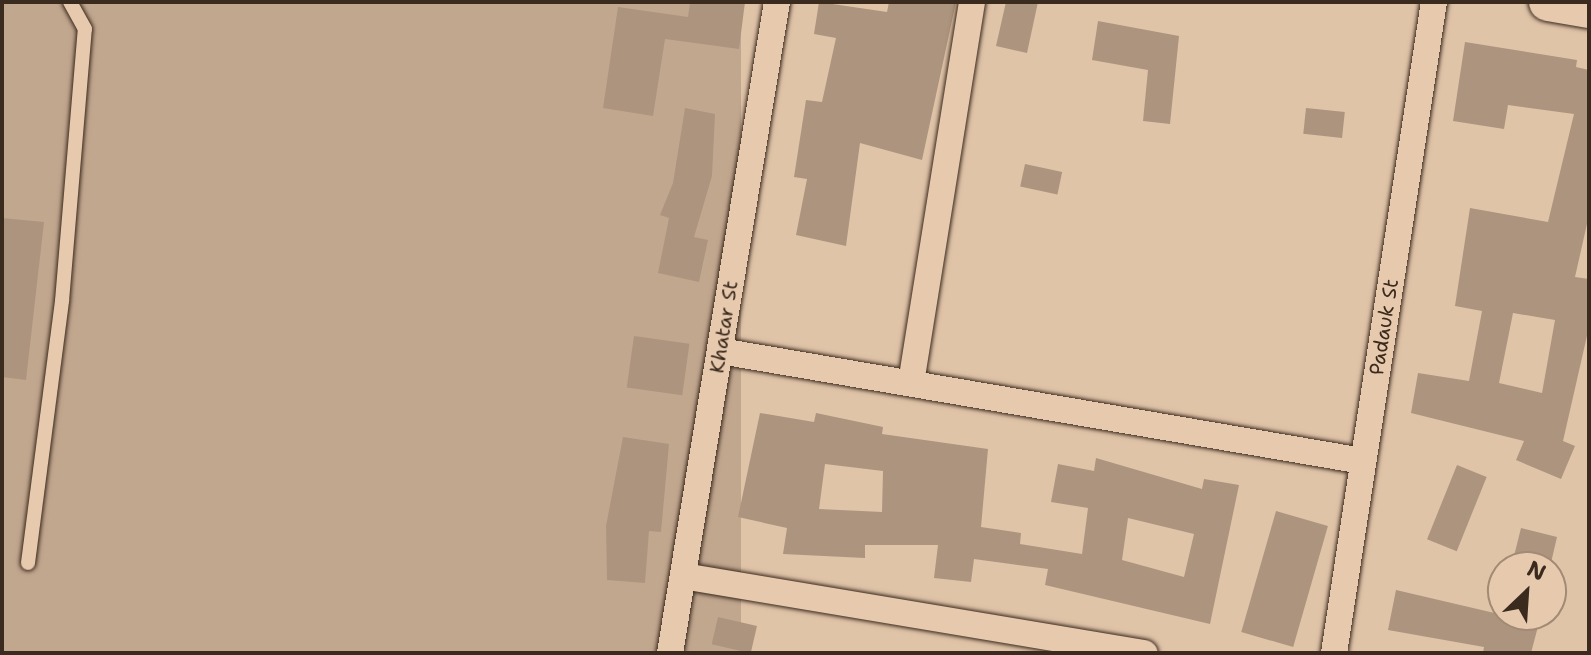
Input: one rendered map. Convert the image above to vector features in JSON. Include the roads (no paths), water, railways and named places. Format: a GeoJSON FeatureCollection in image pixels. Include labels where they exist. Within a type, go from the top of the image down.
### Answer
{"type":"FeatureCollection","features":[{"type":"Feature","properties":{"kind":"street","name":"Khatar St"},"geometry":{"type":"LineString","coordinates":[[670,653],[777,2]]}},
{"type":"Feature","properties":{"kind":"street"},"geometry":{"type":"LineString","coordinates":[[911,383],[972,2]]}},
{"type":"Feature","properties":{"kind":"street","name":"Padauk St"},"geometry":{"type":"LineString","coordinates":[[1334,653],[1434,2]]}},
{"type":"Feature","properties":{"kind":"street"},"geometry":{"type":"LineString","coordinates":[[1548,2],[1589,9]]}},
{"type":"Feature","properties":{"kind":"street"},"geometry":{"type":"LineString","coordinates":[[720,351],[1363,461]]}},
{"type":"Feature","properties":{"kind":"street"},"geometry":{"type":"LineString","coordinates":[[683,576],[1145,653]]}},
{"type":"Feature","properties":{"kind":"lane"},"geometry":{"type":"LineString","coordinates":[[28,563],[62,301],[85,29],[70,2]]}}]}
